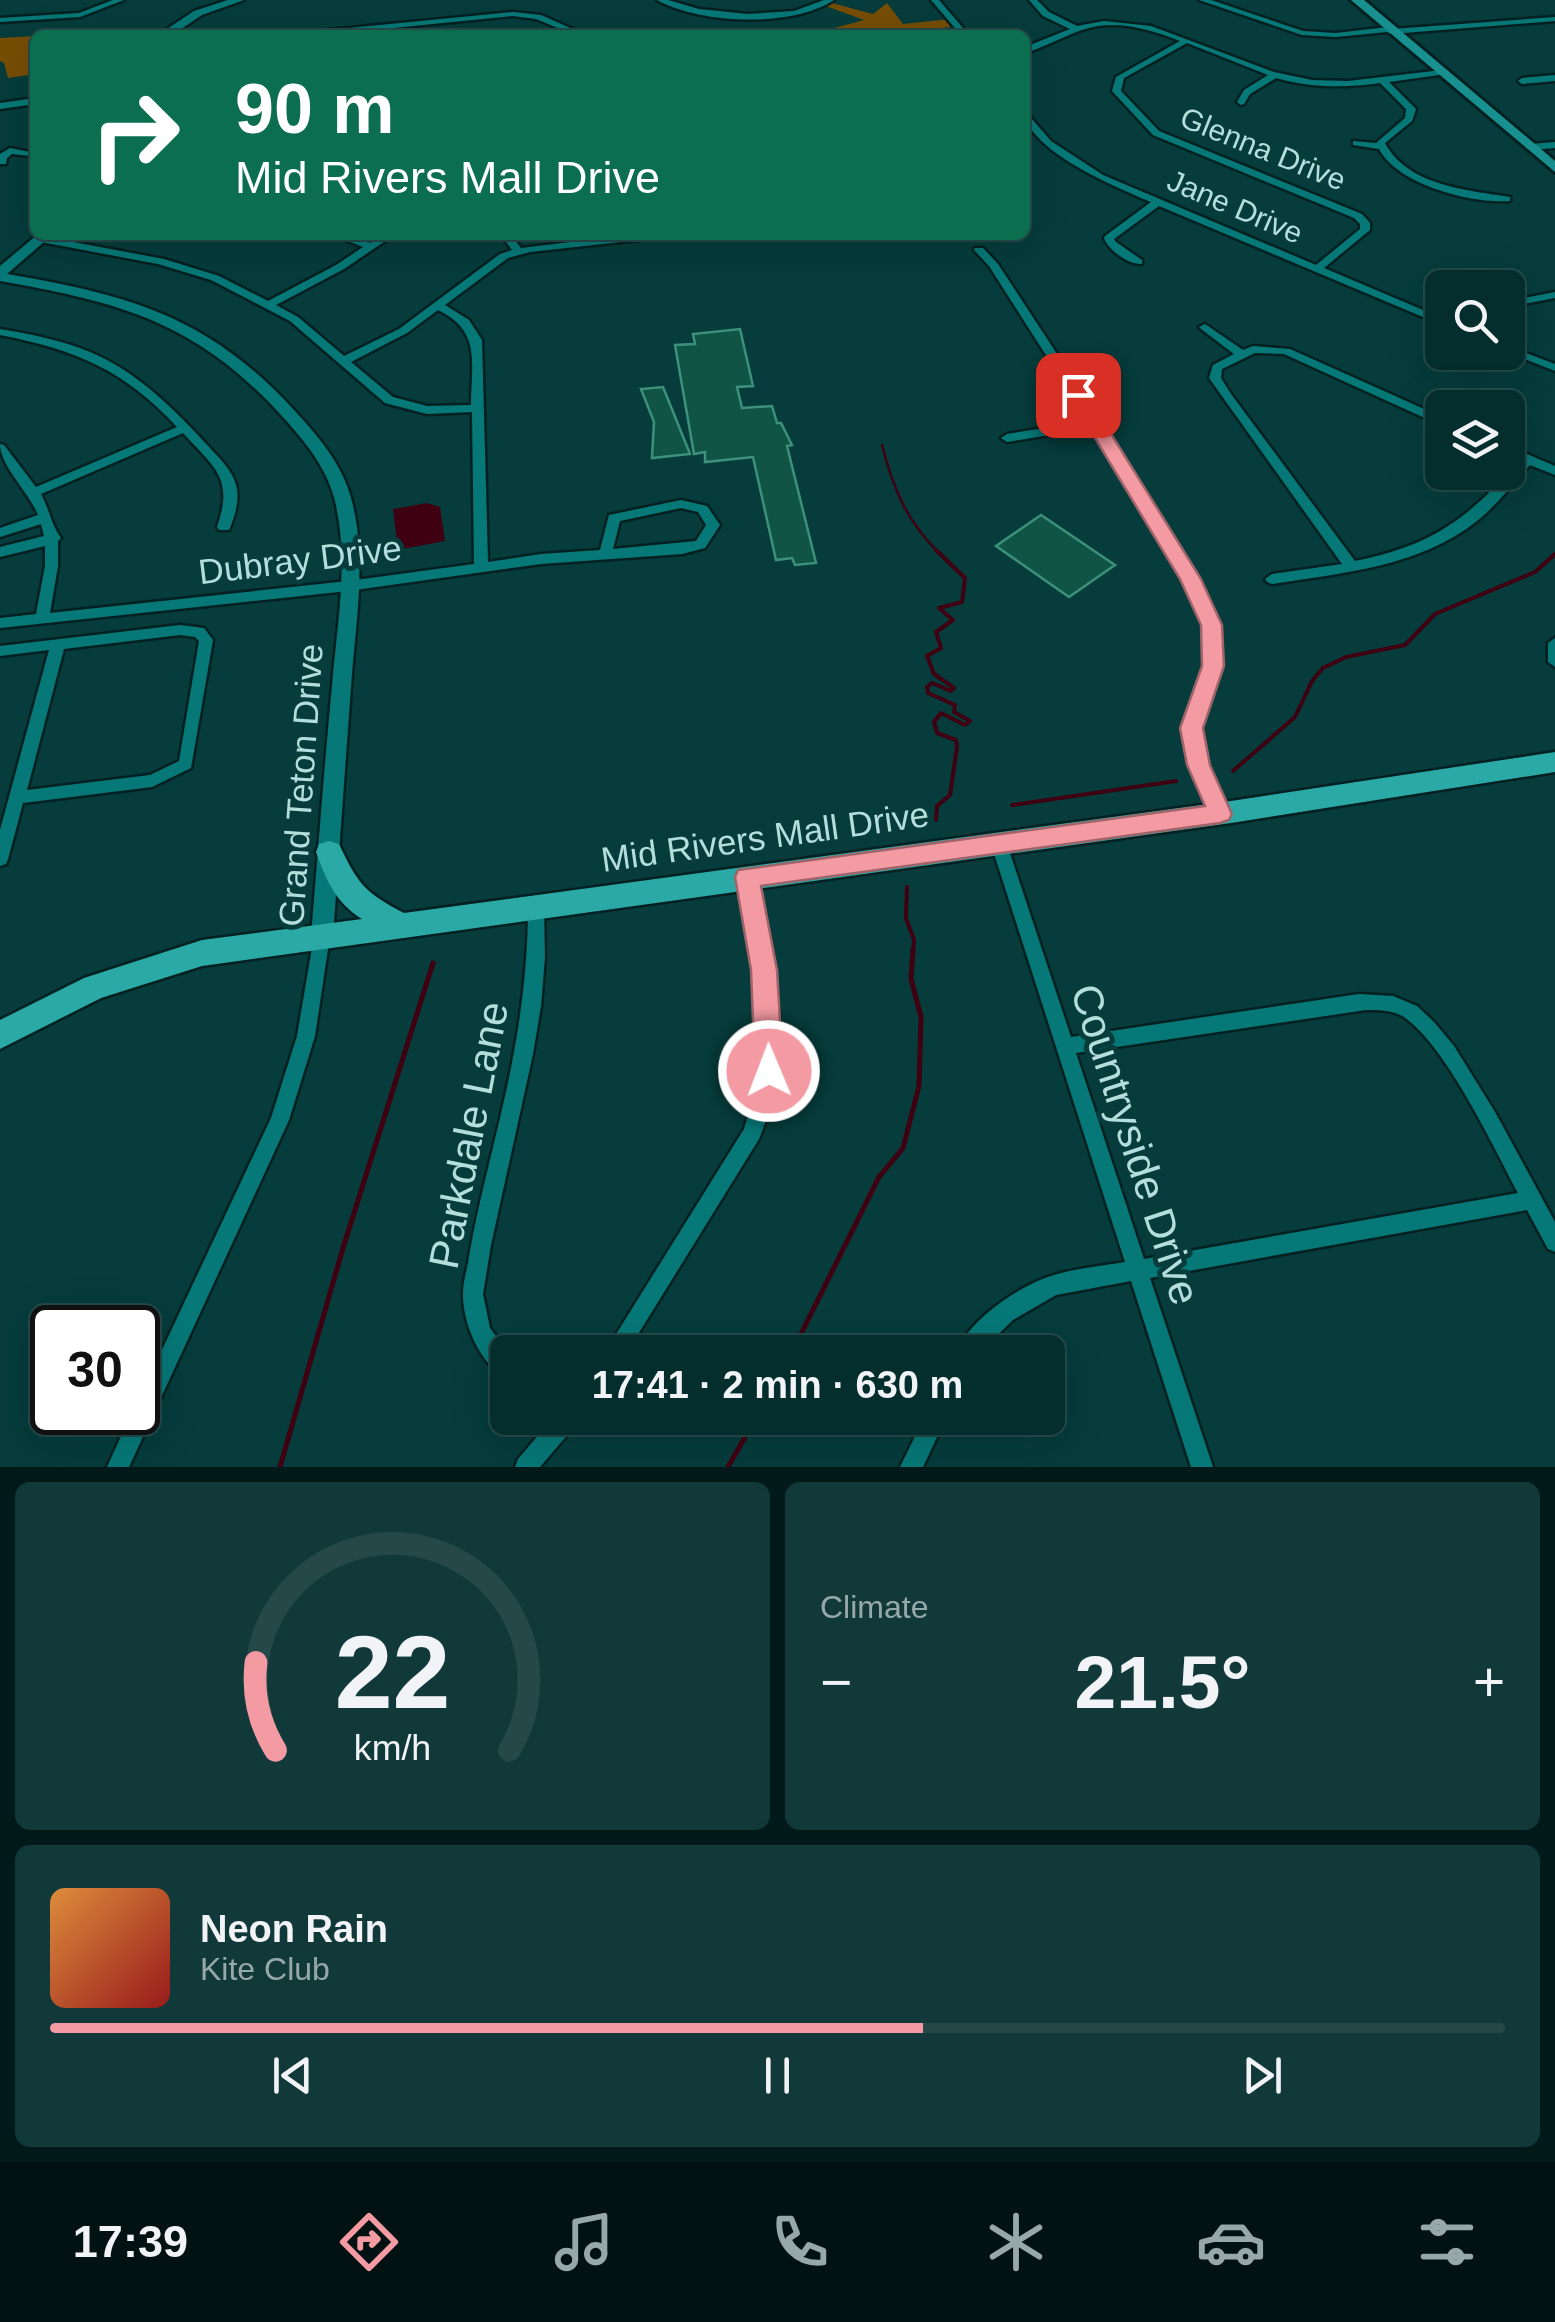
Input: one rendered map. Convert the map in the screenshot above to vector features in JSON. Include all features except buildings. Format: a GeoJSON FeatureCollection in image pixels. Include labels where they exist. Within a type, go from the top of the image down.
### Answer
{"type":"FeatureCollection","features":[{"type":"Feature","properties":{"kind":"main road"},"geometry":{"type":"LineString","coordinates":[[1357,0],[1555,168]]}},
{"type":"Feature","properties":{"kind":"main road","name":"Mid Rivers Mall Drive"},"geometry":{"type":"LineString","coordinates":[[0,1035],[94,987],[171,960],[536,906],[1220,814],[1555,762]]}},
{"type":"Feature","properties":{"kind":"main road"},"geometry":{"type":"LineString","coordinates":[[328,852],[341,887],[352,899],[400,925]]}},
{"type":"Feature","properties":{"kind":"street"},"geometry":{"type":"LineString","coordinates":[[0,20],[80,14],[120,0]]}},
{"type":"Feature","properties":{"kind":"street"},"geometry":{"type":"LineString","coordinates":[[172,30],[198,13],[236,0]]}},
{"type":"Feature","properties":{"kind":"street"},"geometry":{"type":"LineString","coordinates":[[668,1],[694,12],[719,15],[802,12],[830,0]]}},
{"type":"Feature","properties":{"kind":"street"},"geometry":{"type":"LineString","coordinates":[[936,0],[961,30]]}},
{"type":"Feature","properties":{"kind":"street"},"geometry":{"type":"LineString","coordinates":[[1033,0],[1046,14],[1075,28]]}},
{"type":"Feature","properties":{"kind":"street"},"geometry":{"type":"LineString","coordinates":[[1203,0],[1302,33],[1336,35],[1538,15],[1555,19]]}},
{"type":"Feature","properties":{"kind":"street"},"geometry":{"type":"LineString","coordinates":[[349,30],[513,14],[538,17],[570,30]]}},
{"type":"Feature","properties":{"kind":"street"},"geometry":{"type":"LineString","coordinates":[[1445,19],[1463,34]]}},
{"type":"Feature","properties":{"kind":"street"},"geometry":{"type":"LineString","coordinates":[[1030,48],[1075,28],[1104,23],[1130,25],[1274,75],[1312,83],[1439,72]]}},
{"type":"Feature","properties":{"kind":"street","name":"Glenna Drive"},"geometry":{"type":"LineString","coordinates":[[1184,42],[1120,77],[1116,91],[1156,133],[1358,216],[1366,224],[1365,230],[1317,269]]}},
{"type":"Feature","properties":{"kind":"street"},"geometry":{"type":"LineString","coordinates":[[1241,102],[1247,92],[1274,75]]}},
{"type":"Feature","properties":{"kind":"street"},"geometry":{"type":"LineString","coordinates":[[1522,80],[1555,78]]}},
{"type":"Feature","properties":{"kind":"street"},"geometry":{"type":"LineString","coordinates":[[1381,79],[1405,100],[1411,114],[1404,124],[1386,135],[1381,146]]}},
{"type":"Feature","properties":{"kind":"street"},"geometry":{"type":"LineString","coordinates":[[0,106],[30,102]]}},
{"type":"Feature","properties":{"kind":"street","name":"Jane Drive"},"geometry":{"type":"LineString","coordinates":[[1030,120],[1048,143],[1080,167],[1425,315]]}},
{"type":"Feature","properties":{"kind":"street"},"geometry":{"type":"LineString","coordinates":[[1356,144],[1381,146],[1400,166],[1443,187],[1480,198],[1507,199]]}},
{"type":"Feature","properties":{"kind":"street"},"geometry":{"type":"LineString","coordinates":[[1533,150],[1555,147]]}},
{"type":"Feature","properties":{"kind":"street"},"geometry":{"type":"LineString","coordinates":[[1,163],[30,153]]}},
{"type":"Feature","properties":{"kind":"street"},"geometry":{"type":"LineString","coordinates":[[1138,262],[1109,238],[1158,202]]}},
{"type":"Feature","properties":{"kind":"street"},"geometry":{"type":"LineString","coordinates":[[0,275],[40,240]]}},
{"type":"Feature","properties":{"kind":"street"},"geometry":{"type":"LineString","coordinates":[[57,240],[187,268],[270,304],[308,330],[379,394],[402,404],[446,411],[478,408]]}},
{"type":"Feature","properties":{"kind":"street"},"geometry":{"type":"LineString","coordinates":[[352,240],[372,247]]}},
{"type":"Feature","properties":{"kind":"street"},"geometry":{"type":"LineString","coordinates":[[270,304],[381,240]]}},
{"type":"Feature","properties":{"kind":"street"},"geometry":{"type":"LineString","coordinates":[[510,240],[518,252]]}},
{"type":"Feature","properties":{"kind":"street"},"geometry":{"type":"LineString","coordinates":[[343,361],[383,344],[496,261],[518,252],[616,240]]}},
{"type":"Feature","properties":{"kind":"street"},"geometry":{"type":"LineString","coordinates":[[979,250],[993,264],[1096,424],[1190,579],[1211,625],[1213,666],[1192,728],[1198,765],[1220,814]]}},
{"type":"Feature","properties":{"kind":"street","name":"Grand Teton Drive"},"geometry":{"type":"LineString","coordinates":[[0,275],[88,292],[150,311],[198,334],[236,360],[311,437],[328,462],[348,523],[348,586],[322,936],[306,1036],[280,1120],[118,1467]]}},
{"type":"Feature","properties":{"kind":"street"},"geometry":{"type":"LineString","coordinates":[[1525,300],[1555,294]]}},
{"type":"Feature","properties":{"kind":"street"},"geometry":{"type":"LineString","coordinates":[[436,305],[472,327],[476,340],[481,568]]}},
{"type":"Feature","properties":{"kind":"street"},"geometry":{"type":"LineString","coordinates":[[1205,327],[1242,354]]}},
{"type":"Feature","properties":{"kind":"street"},"geometry":{"type":"LineString","coordinates":[[0,332],[66,347],[109,364],[154,394],[218,464],[233,489],[233,502],[224,526]]}},
{"type":"Feature","properties":{"kind":"street"},"geometry":{"type":"LineString","coordinates":[[1351,566],[1216,378],[1217,367],[1242,354],[1266,348],[1286,351],[1425,413]]}},
{"type":"Feature","properties":{"kind":"street"},"geometry":{"type":"LineString","coordinates":[[1525,356],[1555,368]]}},
{"type":"Feature","properties":{"kind":"street"},"geometry":{"type":"LineString","coordinates":[[1008,438],[1096,424]]}},
{"type":"Feature","properties":{"kind":"street"},"geometry":{"type":"LineString","coordinates":[[32,492],[185,428]]}},
{"type":"Feature","properties":{"kind":"street"},"geometry":{"type":"LineString","coordinates":[[0,448],[48,517],[54,538],[54,571],[42,618]]}},
{"type":"Feature","properties":{"kind":"street"},"geometry":{"type":"LineString","coordinates":[[1525,458],[1555,471]]}},
{"type":"Feature","properties":{"kind":"street"},"geometry":{"type":"LineString","coordinates":[[1272,578],[1387,560],[1438,540],[1480,510],[1528,459]]}},
{"type":"Feature","properties":{"kind":"street","name":"Dubray Drive"},"geometry":{"type":"LineString","coordinates":[[0,623],[348,586],[606,553],[691,548],[707,539],[713,525],[702,510],[681,504],[614,518],[606,553]]}},
{"type":"Feature","properties":{"kind":"street"},"geometry":{"type":"LineString","coordinates":[[0,533],[48,517]]}},
{"type":"Feature","properties":{"kind":"street"},"geometry":{"type":"LineString","coordinates":[[0,552],[54,538]]}},
{"type":"Feature","properties":{"kind":"street"},"geometry":{"type":"LineString","coordinates":[[134,636],[140,608]]}},
{"type":"Feature","properties":{"kind":"street"},"geometry":{"type":"LineString","coordinates":[[0,651],[180,630],[199,632],[206,640],[186,764],[152,780],[17,797]]}},
{"type":"Feature","properties":{"kind":"street"},"geometry":{"type":"LineString","coordinates":[[1555,643],[1555,662]]}},
{"type":"Feature","properties":{"kind":"street"},"geometry":{"type":"LineString","coordinates":[[0,859],[58,644]]}},
{"type":"Feature","properties":{"kind":"street","name":"Countryside Drive"},"geometry":{"type":"LineString","coordinates":[[999,844],[1202,1467]]}},
{"type":"Feature","properties":{"kind":"street"},"geometry":{"type":"LineString","coordinates":[[627,1335],[752,1133],[762,1100],[770,1042],[764,970],[747,877]]}},
{"type":"Feature","properties":{"kind":"street","name":"Parkdale Lane"},"geometry":{"type":"LineString","coordinates":[[490,1351],[475,1320],[473,1294],[532,1027],[537,972],[536,906]]}},
{"type":"Feature","properties":{"kind":"street"},"geometry":{"type":"LineString","coordinates":[[1064,1046],[1359,1002],[1395,1004],[1420,1018],[1449,1056],[1555,1242]]}},
{"type":"Feature","properties":{"kind":"street"},"geometry":{"type":"LineString","coordinates":[[981,1335],[1019,1301],[1054,1285],[1136,1267],[1531,1200]]}},
{"type":"Feature","properties":{"kind":"street"},"geometry":{"type":"LineString","coordinates":[[526,1467],[550,1435]]}},
{"type":"Feature","properties":{"kind":"street"},"geometry":{"type":"LineString","coordinates":[[911,1467],[927,1435]]}},
{"type":"Feature","properties":{"kind":"shaded area"},"geometry":{"type":"Polygon","coordinates":[[[828,2],[873,14],[887,3],[903,24],[951,19],[957,26],[925,30],[827,30],[864,20],[823,5],[828,2]]]}},
{"type":"Feature","properties":{"kind":"shaded area"},"geometry":{"type":"Polygon","coordinates":[[[30,36],[30,75],[8,78],[0,61],[0,38],[30,36]]]}},
{"type":"Feature","properties":{"kind":"shaded area"},"geometry":{"type":"Polygon","coordinates":[[[427,503],[440,507],[445,541],[398,550],[393,509],[427,503]]]}},
{"type":"Feature","properties":{"kind":"waterway"},"geometry":{"type":"LineString","coordinates":[[882,445],[902,503],[938,552]]}},
{"type":"Feature","properties":{"kind":"waterway"},"geometry":{"type":"LineString","coordinates":[[936,820],[937,806],[950,795],[957,747],[956,740],[937,733],[934,722],[941,713],[965,725],[970,721],[954,712],[955,705],[928,693],[927,687],[932,683],[951,691],[954,688],[934,674],[927,656],[941,648],[936,632],[953,620],[939,608],[962,602],[965,578],[938,552]]}},
{"type":"Feature","properties":{"kind":"waterway"},"geometry":{"type":"LineString","coordinates":[[1233,771],[1295,717],[1312,681],[1323,668],[1346,657],[1405,645],[1435,614],[1535,572],[1555,554]]}},
{"type":"Feature","properties":{"kind":"waterway"},"geometry":{"type":"LineString","coordinates":[[1012,805],[1176,781]]}},
{"type":"Feature","properties":{"kind":"waterway"},"geometry":{"type":"LineString","coordinates":[[907,887],[906,918],[914,940],[913,952]]}},
{"type":"Feature","properties":{"kind":"waterway"},"geometry":{"type":"LineString","coordinates":[[800,1335],[879,1177],[903,1148],[919,1086],[921,1017],[911,979],[913,950]]}},
{"type":"Feature","properties":{"kind":"waterway"},"geometry":{"type":"LineString","coordinates":[[280,1467],[343,1248],[433,963]]}},
{"type":"Feature","properties":{"kind":"waterway"},"geometry":{"type":"LineString","coordinates":[[728,1467],[746,1435]]}},
{"type":"Feature","properties":{"kind":"route"},"geometry":{"type":"LineString","coordinates":[[769,1071],[764,970],[747,877],[1220,814],[1198,765],[1192,728],[1213,666],[1211,625],[1197,590],[1078,395]]}}]}
